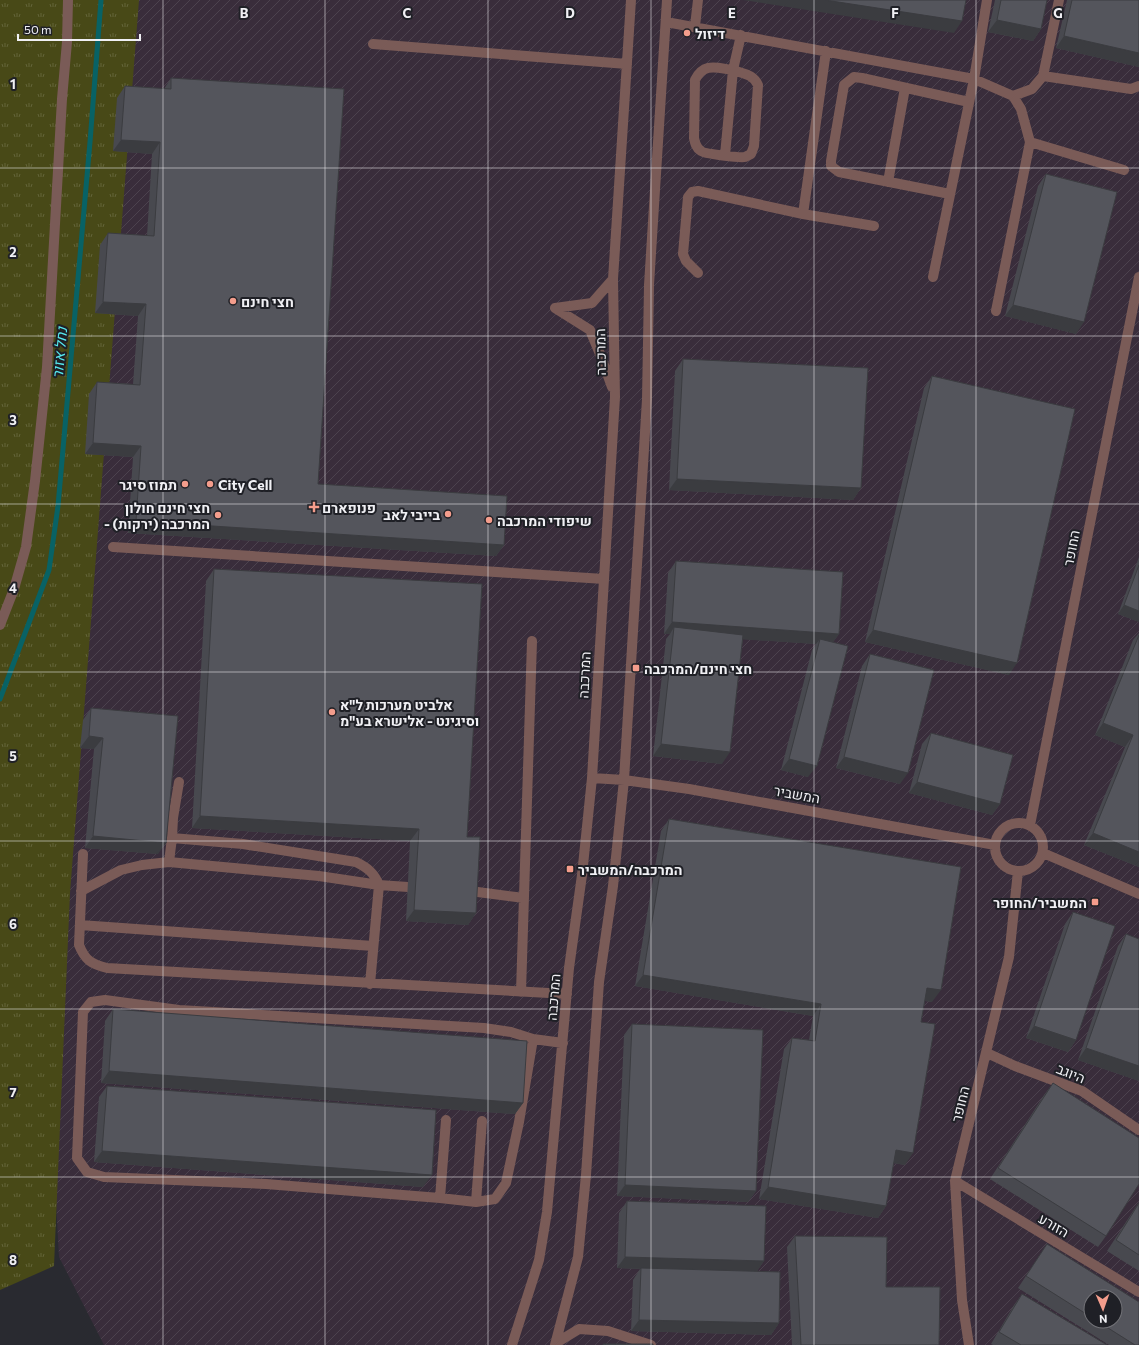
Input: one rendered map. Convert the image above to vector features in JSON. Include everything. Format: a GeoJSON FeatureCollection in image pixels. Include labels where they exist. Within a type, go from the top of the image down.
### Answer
{"type":"FeatureCollection","features":[{"type":"Feature","properties":{"kind":"street"},"geometry":{"type":"LineString","coordinates":[[0,625],[14,589],[26,547],[47,367],[62,100],[67,42],[68,0]]}},
{"type":"Feature","properties":{"kind":"street","name":"המרכבה"},"geometry":{"type":"LineString","coordinates":[[512,1345],[539,1260],[547,1212],[569,968],[582,875],[592,778],[615,397],[613,279],[631,0]]}},
{"type":"Feature","properties":{"kind":"street"},"geometry":{"type":"LineString","coordinates":[[555,1344],[578,1257],[586,1175],[599,982],[613,886],[624,780],[647,399],[649,286],[667,0]]}},
{"type":"Feature","properties":{"kind":"street"},"geometry":{"type":"LineString","coordinates":[[695,26],[698,0]]}},
{"type":"Feature","properties":{"kind":"street"},"geometry":{"type":"LineString","coordinates":[[933,277],[974,79],[987,0]]}},
{"type":"Feature","properties":{"kind":"street"},"geometry":{"type":"LineString","coordinates":[[1014,96],[1032,89],[1043,76],[1059,0]]}},
{"type":"Feature","properties":{"kind":"street"},"geometry":{"type":"LineString","coordinates":[[666,22],[695,26],[974,79],[1014,96],[1022,109],[1030,142],[996,311]]}},
{"type":"Feature","properties":{"kind":"street"},"geometry":{"type":"LineString","coordinates":[[725,155],[733,70],[741,35]]}},
{"type":"Feature","properties":{"kind":"street"},"geometry":{"type":"LineString","coordinates":[[372,44],[627,64]]}},
{"type":"Feature","properties":{"kind":"street"},"geometry":{"type":"LineString","coordinates":[[804,214],[826,51]]}},
{"type":"Feature","properties":{"kind":"street"},"geometry":{"type":"LineString","coordinates":[[710,67],[733,70],[751,76],[756,79],[758,85],[754,146],[750,154],[744,157],[704,153],[699,150],[694,138],[695,80],[698,72],[710,67]]}},
{"type":"Feature","properties":{"kind":"street"},"geometry":{"type":"LineString","coordinates":[[1043,76],[1131,89],[1139,86]]}},
{"type":"Feature","properties":{"kind":"street"},"geometry":{"type":"LineString","coordinates":[[950,194],[839,172],[831,166],[844,85],[854,77],[862,78],[969,102]]}},
{"type":"Feature","properties":{"kind":"street"},"geometry":{"type":"LineString","coordinates":[[888,182],[905,88]]}},
{"type":"Feature","properties":{"kind":"street"},"geometry":{"type":"LineString","coordinates":[[1030,142],[1124,170]]}},
{"type":"Feature","properties":{"kind":"street"},"geometry":{"type":"LineString","coordinates":[[698,273],[686,261],[683,254],[688,198],[692,192],[698,191],[804,214],[874,226]]}},
{"type":"Feature","properties":{"kind":"street","name":"החופר"},"geometry":{"type":"LineString","coordinates":[[1030,825],[1139,277]]}},
{"type":"Feature","properties":{"kind":"street"},"geometry":{"type":"LineString","coordinates":[[613,279],[592,303],[555,308],[590,330],[615,397]]}},
{"type":"Feature","properties":{"kind":"street"},"geometry":{"type":"LineString","coordinates":[[113,547],[604,579]]}},
{"type":"Feature","properties":{"kind":"street"},"geometry":{"type":"LineString","coordinates":[[521,992],[532,641]]}},
{"type":"Feature","properties":{"kind":"street","name":"המשביר"},"geometry":{"type":"LineString","coordinates":[[592,778],[624,780],[689,789],[995,844]]}},
{"type":"Feature","properties":{"kind":"street"},"geometry":{"type":"LineString","coordinates":[[170,862],[179,782]]}},
{"type":"Feature","properties":{"kind":"street"},"geometry":{"type":"LineString","coordinates":[[1022,822],[1030,825],[1037,829],[1042,836],[1044,844],[1043,853],[1040,860],[1034,866],[1026,870],[1018,871],[1010,869],[998,859],[995,844],[997,837],[1007,826],[1014,823],[1022,822]]}},
{"type":"Feature","properties":{"kind":"street"},"geometry":{"type":"LineString","coordinates":[[172,838],[243,844],[356,862],[368,868],[376,876],[379,885],[370,984]]}},
{"type":"Feature","properties":{"kind":"street"},"geometry":{"type":"LineString","coordinates":[[1043,853],[1139,894]]}},
{"type":"Feature","properties":{"kind":"street"},"geometry":{"type":"LineString","coordinates":[[83,854],[79,945],[83,956],[96,965],[106,968],[567,994]]}},
{"type":"Feature","properties":{"kind":"street"},"geometry":{"type":"LineString","coordinates":[[81,891],[121,870],[142,865],[170,862],[335,878],[379,885],[408,887]]}},
{"type":"Feature","properties":{"kind":"street","name":"החופר"},"geometry":{"type":"LineString","coordinates":[[969,1345],[962,1300],[955,1181],[987,1054],[1009,957],[1018,871]]}},
{"type":"Feature","properties":{"kind":"street"},"geometry":{"type":"LineString","coordinates":[[470,891],[524,898]]}},
{"type":"Feature","properties":{"kind":"street"},"geometry":{"type":"LineString","coordinates":[[80,925],[373,946]]}},
{"type":"Feature","properties":{"kind":"street"},"geometry":{"type":"LineString","coordinates":[[533,1039],[519,1122],[506,1183],[495,1199],[476,1202],[266,1184],[104,1177],[87,1172],[77,1158],[83,1012],[91,1002],[105,1000],[179,1010],[484,1028],[510,1032],[533,1039],[563,1043]]}},
{"type":"Feature","properties":{"kind":"street","name":"היוגב"},"geometry":{"type":"LineString","coordinates":[[987,1054],[1082,1091],[1139,1130]]}},
{"type":"Feature","properties":{"kind":"street"},"geometry":{"type":"LineString","coordinates":[[440,1198],[446,1120]]}},
{"type":"Feature","properties":{"kind":"street"},"geometry":{"type":"LineString","coordinates":[[476,1202],[482,1121]]}},
{"type":"Feature","properties":{"kind":"street","name":"הזורע"},"geometry":{"type":"LineString","coordinates":[[955,1181],[1139,1292]]}},
{"type":"Feature","properties":{"kind":"street"},"geometry":{"type":"LineString","coordinates":[[555,1344],[579,1329],[608,1331],[651,1345]]}},
{"type":"Feature","properties":{"kind":"shaded area"},"geometry":{"type":"Polygon","coordinates":[[[134,0],[1139,0],[1139,1345],[104,1345],[59,1257],[46,1017],[134,0]]]}},
{"type":"Feature","properties":{"kind":"green space"},"geometry":{"type":"Polygon","coordinates":[[[0,0],[139,0],[70,893],[54,1266],[0,1290],[0,0]]]}},
{"type":"Feature","properties":{"kind":"building"},"geometry":{"type":"Polygon","coordinates":[[[825,0],[966,0],[962,21],[825,0]]]}},
{"type":"Feature","properties":{"kind":"building"},"geometry":{"type":"Polygon","coordinates":[[[1001,0],[1047,0],[1041,29],[997,20],[1001,0]]]}},
{"type":"Feature","properties":{"kind":"building"},"geometry":{"type":"Polygon","coordinates":[[[1072,0],[1139,0],[1139,53],[1064,36],[1072,0]]]}},
{"type":"Feature","properties":{"kind":"building"},"geometry":{"type":"Polygon","coordinates":[[[171,78],[344,89],[318,484],[507,496],[504,545],[136,521],[141,446],[93,443],[97,382],[140,385],[146,304],[103,302],[108,233],[154,236],[160,142],[121,140],[125,86],[171,89],[171,78]]]}},
{"type":"Feature","properties":{"kind":"building"},"geometry":{"type":"Polygon","coordinates":[[[1046,174],[1117,192],[1084,322],[1013,305],[1046,174]]]}},
{"type":"Feature","properties":{"kind":"building"},"geometry":{"type":"Polygon","coordinates":[[[683,359],[868,368],[861,488],[677,479],[683,359]]]}},
{"type":"Feature","properties":{"kind":"building"},"geometry":{"type":"Polygon","coordinates":[[[932,376],[1075,409],[1017,663],[873,630],[932,376]]]}},
{"type":"Feature","properties":{"kind":"building"},"geometry":{"type":"Polygon","coordinates":[[[676,561],[843,572],[839,634],[672,622],[676,561]]]}},
{"type":"Feature","properties":{"kind":"building"},"geometry":{"type":"Polygon","coordinates":[[[1139,565],[1139,611],[1124,605],[1139,565]]]}},
{"type":"Feature","properties":{"kind":"building","name":"אלביט מערכות ל\"א וסיגינט - אלישרא בע\"מ"},"geometry":{"type":"Polygon","coordinates":[[[214,569],[482,584],[467,837],[480,837],[476,913],[414,910],[419,829],[200,816],[214,569]]]}},
{"type":"Feature","properties":{"kind":"building"},"geometry":{"type":"Polygon","coordinates":[[[674,627],[743,635],[730,752],[661,744],[674,627]]]}},
{"type":"Feature","properties":{"kind":"building"},"geometry":{"type":"Polygon","coordinates":[[[1139,635],[1139,852],[1093,833],[1133,735],[1103,723],[1139,635]]]}},
{"type":"Feature","properties":{"kind":"building"},"geometry":{"type":"Polygon","coordinates":[[[820,639],[848,646],[817,766],[789,759],[820,639]]]}},
{"type":"Feature","properties":{"kind":"building"},"geometry":{"type":"Polygon","coordinates":[[[870,654],[934,670],[908,773],[844,757],[870,654]]]}},
{"type":"Feature","properties":{"kind":"building"},"geometry":{"type":"Polygon","coordinates":[[[91,708],[178,716],[166,843],[93,836],[103,738],[89,736],[91,708]]]}},
{"type":"Feature","properties":{"kind":"building"},"geometry":{"type":"Polygon","coordinates":[[[931,733],[1013,755],[1000,804],[917,782],[931,733]]]}},
{"type":"Feature","properties":{"kind":"building"},"geometry":{"type":"Polygon","coordinates":[[[669,819],[961,867],[941,990],[927,988],[921,1022],[935,1024],[913,1153],[896,1150],[886,1206],[768,1187],[792,1038],[815,1041],[821,1004],[643,975],[669,819]]]}},
{"type":"Feature","properties":{"kind":"building"},"geometry":{"type":"Polygon","coordinates":[[[1073,912],[1115,926],[1076,1040],[1034,1026],[1073,912]]]}},
{"type":"Feature","properties":{"kind":"building"},"geometry":{"type":"Polygon","coordinates":[[[1126,934],[1139,939],[1139,1066],[1086,1048],[1126,934]]]}},
{"type":"Feature","properties":{"kind":"building"},"geometry":{"type":"Polygon","coordinates":[[[113,1009],[527,1041],[523,1103],[109,1071],[113,1009]]]}},
{"type":"Feature","properties":{"kind":"building"},"geometry":{"type":"Polygon","coordinates":[[[632,1024],[763,1030],[756,1191],[625,1185],[632,1024]]]}},
{"type":"Feature","properties":{"kind":"building"},"geometry":{"type":"Polygon","coordinates":[[[1053,1083],[1139,1138],[1139,1184],[1106,1236],[998,1168],[1053,1083]]]}},
{"type":"Feature","properties":{"kind":"building"},"geometry":{"type":"Polygon","coordinates":[[[107,1086],[436,1110],[432,1175],[102,1151],[107,1086]]]}},
{"type":"Feature","properties":{"kind":"building"},"geometry":{"type":"Polygon","coordinates":[[[627,1201],[766,1206],[764,1261],[625,1257],[627,1201]]]}},
{"type":"Feature","properties":{"kind":"building"},"geometry":{"type":"Polygon","coordinates":[[[1139,1203],[1139,1255],[1116,1240],[1139,1203]]]}},
{"type":"Feature","properties":{"kind":"building"},"geometry":{"type":"Polygon","coordinates":[[[795,1236],[887,1237],[886,1287],[940,1287],[939,1345],[801,1345],[795,1236]]]}},
{"type":"Feature","properties":{"kind":"building"},"geometry":{"type":"Polygon","coordinates":[[[1047,1244],[1118,1289],[1083,1289],[1083,1312],[1026,1276],[1047,1244]]]}},
{"type":"Feature","properties":{"kind":"building"},"geometry":{"type":"Polygon","coordinates":[[[641,1268],[780,1272],[779,1323],[639,1320],[641,1268]]]}},
{"type":"Feature","properties":{"kind":"building"},"geometry":{"type":"Polygon","coordinates":[[[1123,1292],[1139,1302],[1139,1345],[1135,1345],[1110,1329],[1123,1329],[1123,1292]]]}},
{"type":"Feature","properties":{"kind":"building"},"geometry":{"type":"Polygon","coordinates":[[[1022,1294],[1107,1345],[1021,1345],[999,1332],[1022,1294]]]}},
{"type":"Feature","properties":{"kind":"building"},"geometry":{"type":"Polygon","coordinates":[[[653,1344],[653,1345],[603,1345],[653,1344]]]}},
{"type":"Feature","properties":{"kind":"waterway","name":"נחל אזור"},"geometry":{"type":"LineString","coordinates":[[0,699],[49,570],[58,506],[101,0]]}},
{"type":"Feature","properties":{"kind":"place","name":"דיזול"},"geometry":{"type":"Point","coordinates":[687,33]}},
{"type":"Feature","properties":{"kind":"place","name":"חצי חינם"},"geometry":{"type":"Point","coordinates":[233,301]}},
{"type":"Feature","properties":{"kind":"place","name":"תמוז סיגר"},"geometry":{"type":"Point","coordinates":[185,484]}},
{"type":"Feature","properties":{"kind":"place","name":"City Cell"},"geometry":{"type":"Point","coordinates":[210,484]}},
{"type":"Feature","properties":{"kind":"place","name":"פנופארם"},"geometry":{"type":"Point","coordinates":[314,507]}},
{"type":"Feature","properties":{"kind":"place","name":"בייבי לאב"},"geometry":{"type":"Point","coordinates":[448,514]}},
{"type":"Feature","properties":{"kind":"place","name":"חצי חינם חולון - המרכבה (ירקות)"},"geometry":{"type":"Point","coordinates":[218,515]}},
{"type":"Feature","properties":{"kind":"place","name":"שיפודי המרכבה"},"geometry":{"type":"Point","coordinates":[489,520]}},
{"type":"Feature","properties":{"kind":"place","name":"חצי חינם/המרכבה"},"geometry":{"type":"Point","coordinates":[636,668]}},
{"type":"Feature","properties":{"kind":"place","name":"אלביט מערכות ל\"א וסיגינט - אלישרא בע\"מ"},"geometry":{"type":"Point","coordinates":[332,712]}},
{"type":"Feature","properties":{"kind":"place","name":"המרכבה/המשביר"},"geometry":{"type":"Point","coordinates":[570,869]}},
{"type":"Feature","properties":{"kind":"place","name":"המשביר/החופר"},"geometry":{"type":"Point","coordinates":[1095,902]}}]}
